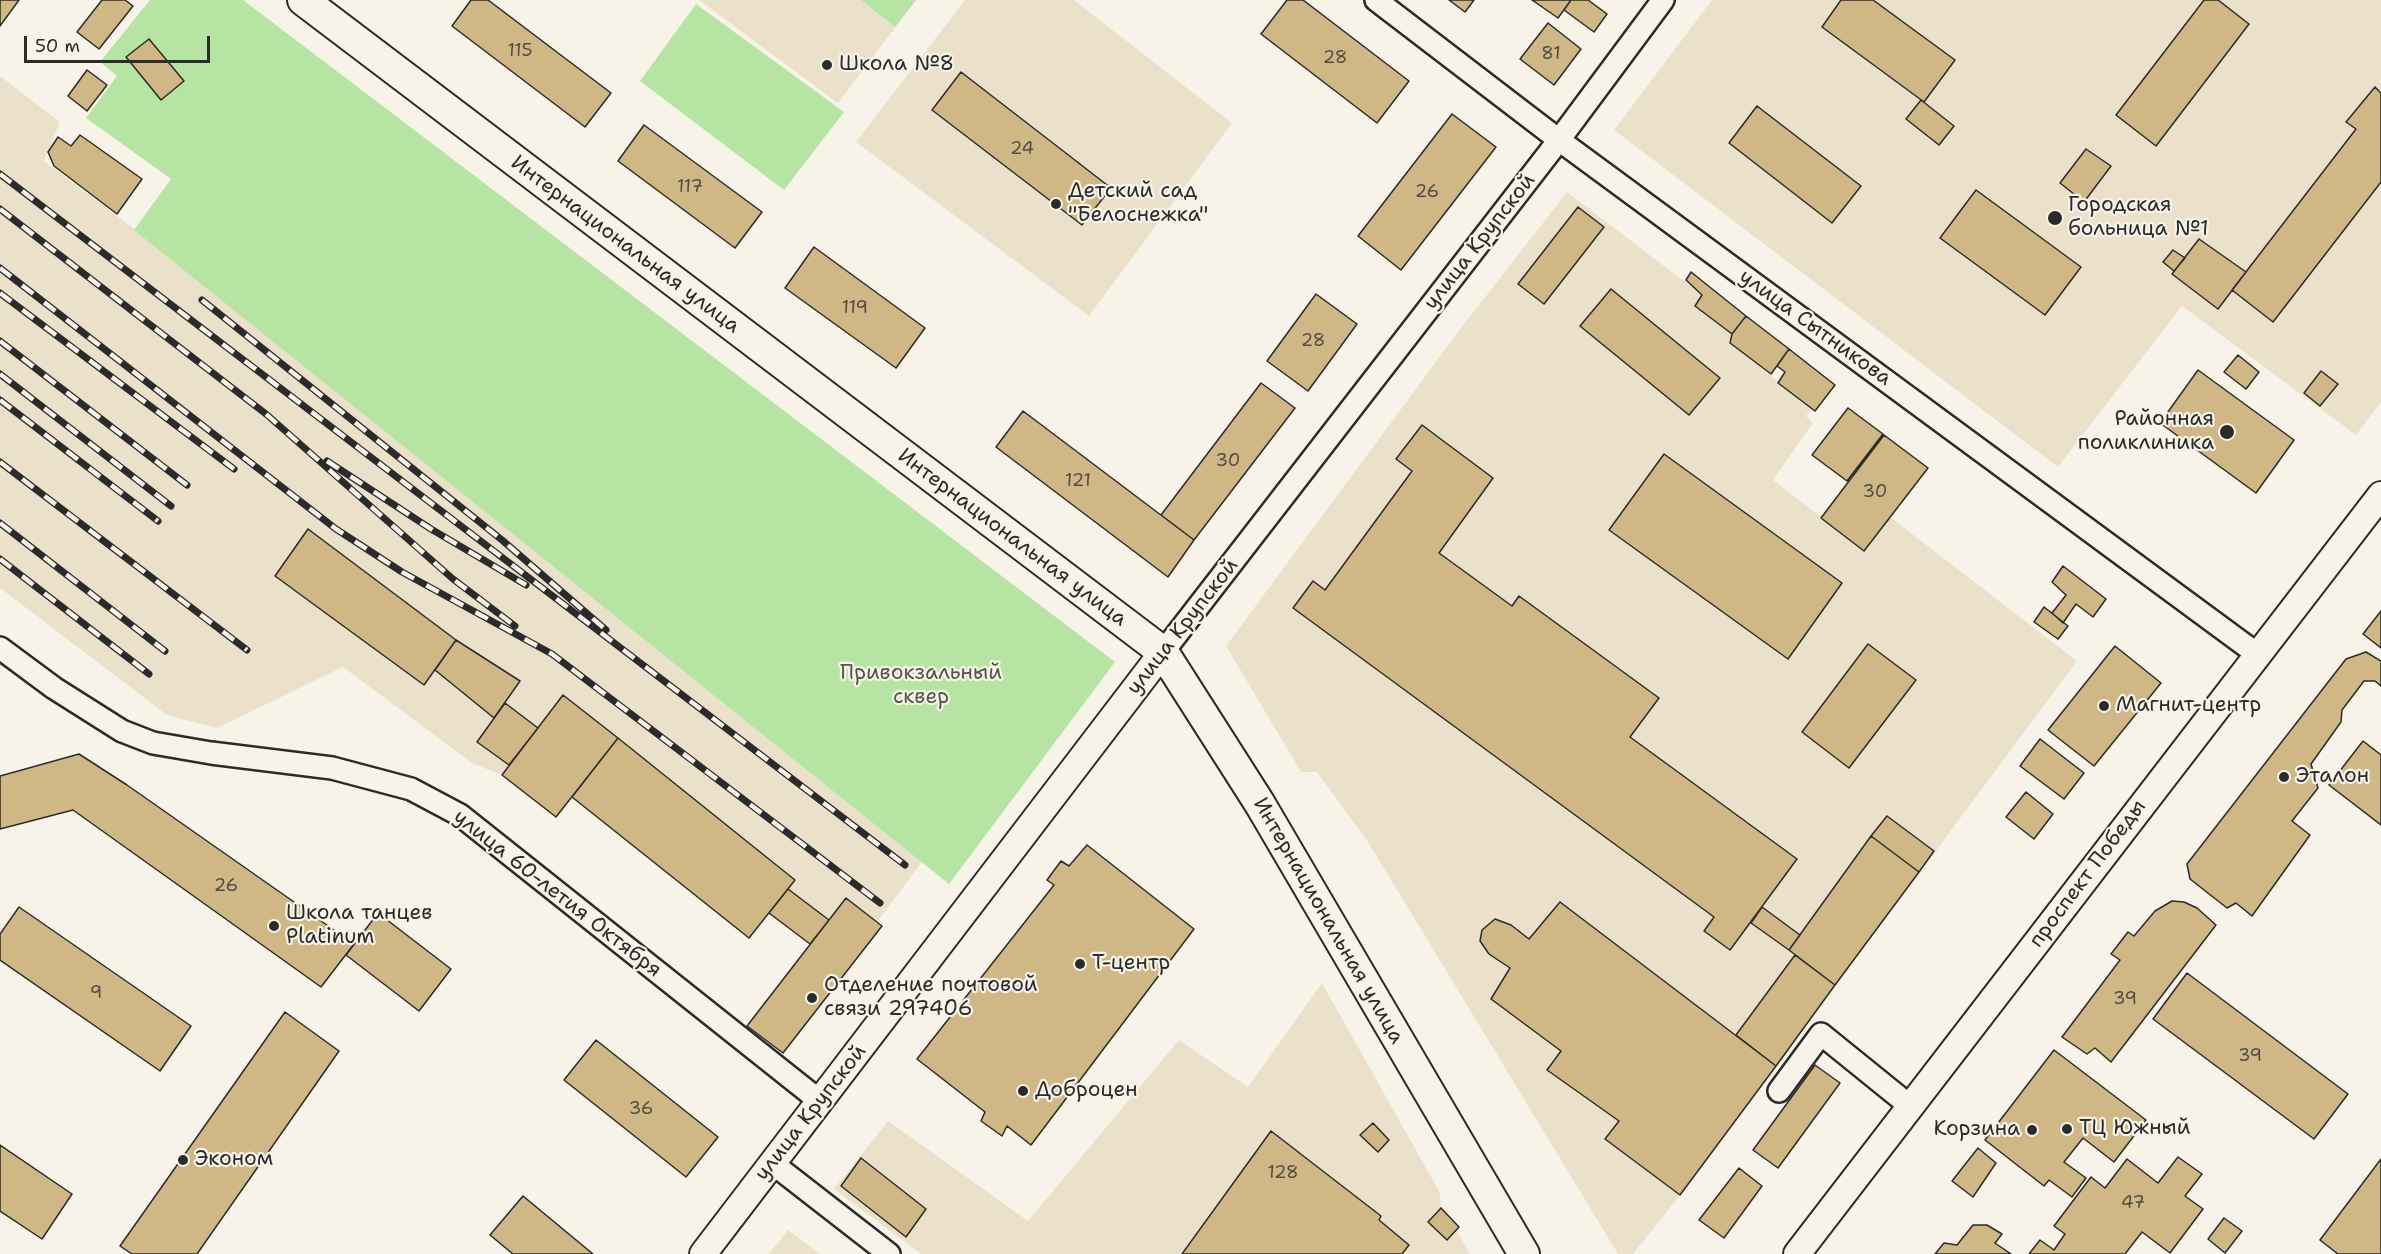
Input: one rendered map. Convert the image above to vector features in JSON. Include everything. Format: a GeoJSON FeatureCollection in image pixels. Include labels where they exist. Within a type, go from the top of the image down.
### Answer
{"type":"FeatureCollection","features":[{"type":"Feature","properties":{"kind":"main road","name":"Интернациональная улица"},"geometry":{"type":"LineString","coordinates":[[303,0],[1163,652],[1260,804],[1524,1254]]}},
{"type":"Feature","properties":{"kind":"street","name":"улица Сытникова"},"geometry":{"type":"LineString","coordinates":[[1376,0],[1559,140],[2257,654]]}},
{"type":"Feature","properties":{"kind":"street","name":"улица Крупской"},"geometry":{"type":"LineString","coordinates":[[703,1254],[1163,652],[1559,140],[1663,0]]}},
{"type":"Feature","properties":{"kind":"street","name":"проспект Победы"},"geometry":{"type":"LineString","coordinates":[[1797,1254],[2381,495]]}},
{"type":"Feature","properties":{"kind":"street","name":"улица 60-летия Октября"},"geometry":{"type":"LineString","coordinates":[[0,648],[54,688],[122,731],[153,743],[211,753],[332,768],[411,789],[460,815],[821,1102]]}},
{"type":"Feature","properties":{"kind":"street"},"geometry":{"type":"LineString","coordinates":[[1779,1091],[1821,1034],[1910,1106]]}},
{"type":"Feature","properties":{"kind":"street"},"geometry":{"type":"LineString","coordinates":[[772,1162],[889,1254]]}},
{"type":"Feature","properties":{"kind":"shaded area","name":"Школа №8"},"geometry":{"type":"Polygon","coordinates":[[[699,0],[916,0],[838,103],[699,0]]]}},
{"type":"Feature","properties":{"kind":"shaded area","name":"Детский сад \"Белоснежка\""},"geometry":{"type":"Polygon","coordinates":[[[965,0],[1074,0],[1232,123],[1089,316],[856,142],[965,0]]]}},
{"type":"Feature","properties":{"kind":"shaded area","name":"Городская больница №1"},"geometry":{"type":"Polygon","coordinates":[[[1712,0],[2381,0],[2381,402],[2356,435],[2182,306],[2058,467],[1614,130],[1712,0]]]}},
{"type":"Feature","properties":{"kind":"shaded area"},"geometry":{"type":"Polygon","coordinates":[[[0,76],[60,122],[44,161],[129,225],[922,862],[877,922],[846,898],[829,920],[788,889],[795,879],[563,696],[502,775],[472,763],[343,667],[217,728],[167,715],[0,588],[0,76]]]}},
{"type":"Feature","properties":{"kind":"shaded area"},"geometry":{"type":"Polygon","coordinates":[[[1567,192],[1702,295],[1695,306],[1732,334],[1730,343],[1812,409],[1806,416],[1813,423],[1773,480],[1864,550],[1890,517],[2077,661],[1680,1195],[1633,1254],[1618,1254],[1368,842],[1317,772],[1301,772],[1226,646],[1458,332],[1567,192]]]}},
{"type":"Feature","properties":{"kind":"shaded area"},"geometry":{"type":"Polygon","coordinates":[[[1322,983],[1440,1193],[1441,1208],[1459,1227],[1458,1233],[1470,1254],[921,1254],[834,1189],[888,1121],[1028,1221],[1179,1040],[1248,1087],[1322,983]]]}},
{"type":"Feature","properties":{"kind":"shaded area"},"geometry":{"type":"Polygon","coordinates":[[[788,1230],[820,1254],[769,1254],[788,1230]]]}},
{"type":"Feature","properties":{"kind":"green space","name":"Привокзальный сквер"},"geometry":{"type":"Polygon","coordinates":[[[150,0],[243,0],[1115,662],[949,884],[134,230],[171,179],[86,118],[117,76],[100,62],[150,0]]]}},
{"type":"Feature","properties":{"kind":"green space"},"geometry":{"type":"Polygon","coordinates":[[[861,0],[916,0],[895,27],[861,0]]]}},
{"type":"Feature","properties":{"kind":"green space"},"geometry":{"type":"Polygon","coordinates":[[[696,4],[844,112],[784,190],[640,81],[696,4]]]}},
{"type":"Feature","properties":{"kind":"building"},"geometry":{"type":"Polygon","coordinates":[[[0,0],[19,0],[0,26],[0,0]]]}},
{"type":"Feature","properties":{"kind":"building"},"geometry":{"type":"Polygon","coordinates":[[[102,0],[125,0],[133,6],[99,49],[77,32],[102,0]]]}},
{"type":"Feature","properties":{"kind":"building"},"geometry":{"type":"Polygon","coordinates":[[[471,0],[488,0],[611,93],[585,127],[452,26],[471,0]]]}},
{"type":"Feature","properties":{"kind":"building"},"geometry":{"type":"Polygon","coordinates":[[[1287,0],[1303,0],[1409,81],[1377,123],[1261,34],[1287,0]]]}},
{"type":"Feature","properties":{"kind":"building"},"geometry":{"type":"Polygon","coordinates":[[[1449,0],[1474,0],[1465,12],[1449,0]]]}},
{"type":"Feature","properties":{"kind":"building"},"geometry":{"type":"Polygon","coordinates":[[[1532,0],[1571,0],[1558,18],[1532,0]]]}},
{"type":"Feature","properties":{"kind":"building"},"geometry":{"type":"Polygon","coordinates":[[[1571,0],[1588,0],[1607,14],[1594,32],[1564,10],[1571,0]]]}},
{"type":"Feature","properties":{"kind":"building"},"geometry":{"type":"Polygon","coordinates":[[[1841,0],[1873,0],[1955,60],[1924,102],[1822,27],[1841,0]]]}},
{"type":"Feature","properties":{"kind":"building"},"geometry":{"type":"Polygon","coordinates":[[[2204,0],[2218,0],[2249,24],[2156,146],[2116,115],[2204,0]]]}},
{"type":"Feature","properties":{"kind":"building"},"geometry":{"type":"Polygon","coordinates":[[[1548,23],[1581,49],[1554,85],[1520,59],[1548,23]]]}},
{"type":"Feature","properties":{"kind":"building"},"geometry":{"type":"Polygon","coordinates":[[[149,39],[184,81],[161,100],[126,57],[149,39]]]}},
{"type":"Feature","properties":{"kind":"building"},"geometry":{"type":"Polygon","coordinates":[[[87,70],[107,85],[87,111],[68,96],[87,70]]]}},
{"type":"Feature","properties":{"kind":"building"},"geometry":{"type":"Polygon","coordinates":[[[961,72],[1111,188],[1082,225],[932,110],[961,72]]]}},
{"type":"Feature","properties":{"kind":"building"},"geometry":{"type":"Polygon","coordinates":[[[2375,87],[2381,93],[2381,182],[2273,322],[2232,290],[2356,129],[2346,122],[2375,87]]]}},
{"type":"Feature","properties":{"kind":"building"},"geometry":{"type":"Polygon","coordinates":[[[1921,100],[1954,126],[1939,145],[1906,119],[1921,100]]]}},
{"type":"Feature","properties":{"kind":"building"},"geometry":{"type":"Polygon","coordinates":[[[1757,106],[1861,186],[1832,223],[1729,143],[1757,106]]]}},
{"type":"Feature","properties":{"kind":"building"},"geometry":{"type":"Polygon","coordinates":[[[1452,114],[1496,147],[1401,270],[1358,236],[1452,114]]]}},
{"type":"Feature","properties":{"kind":"building"},"geometry":{"type":"Polygon","coordinates":[[[644,125],[762,212],[735,248],[618,161],[644,125]]]}},
{"type":"Feature","properties":{"kind":"building"},"geometry":{"type":"Polygon","coordinates":[[[80,135],[142,179],[117,214],[54,166],[48,152],[58,137],[71,146],[80,135]]]}},
{"type":"Feature","properties":{"kind":"building"},"geometry":{"type":"Polygon","coordinates":[[[2086,149],[2111,166],[2084,202],[2060,183],[2086,149]]]}},
{"type":"Feature","properties":{"kind":"building"},"geometry":{"type":"Polygon","coordinates":[[[1976,190],[2081,267],[2045,315],[1940,238],[1976,190]]]}},
{"type":"Feature","properties":{"kind":"building"},"geometry":{"type":"Polygon","coordinates":[[[1578,207],[1604,227],[1544,304],[1518,284],[1578,207]]]}},
{"type":"Feature","properties":{"kind":"building"},"geometry":{"type":"Polygon","coordinates":[[[2199,239],[2246,272],[2218,309],[2172,274],[2199,239]]]}},
{"type":"Feature","properties":{"kind":"building"},"geometry":{"type":"Polygon","coordinates":[[[814,247],[925,328],[896,368],[785,288],[814,247]]]}},
{"type":"Feature","properties":{"kind":"building"},"geometry":{"type":"Polygon","coordinates":[[[2173,250],[2185,258],[2174,271],[2163,262],[2173,250]]]}},
{"type":"Feature","properties":{"kind":"building"},"geometry":{"type":"Polygon","coordinates":[[[1691,272],[1746,316],[1732,334],[1695,306],[1702,295],[1686,280],[1691,272]]]}},
{"type":"Feature","properties":{"kind":"building"},"geometry":{"type":"Polygon","coordinates":[[[1611,289],[1720,378],[1689,415],[1580,326],[1611,289]]]}},
{"type":"Feature","properties":{"kind":"building"},"geometry":{"type":"Polygon","coordinates":[[[1316,294],[1357,324],[1308,391],[1267,361],[1316,294]]]}},
{"type":"Feature","properties":{"kind":"building"},"geometry":{"type":"Polygon","coordinates":[[[1746,316],[1789,349],[1771,374],[1730,343],[1732,334],[1746,316]]]}},
{"type":"Feature","properties":{"kind":"building"},"geometry":{"type":"Polygon","coordinates":[[[1789,349],[1835,385],[1815,411],[1778,383],[1785,372],[1777,366],[1789,349]]]}},
{"type":"Feature","properties":{"kind":"building"},"geometry":{"type":"Polygon","coordinates":[[[2238,355],[2259,372],[2246,389],[2224,372],[2238,355]]]}},
{"type":"Feature","properties":{"kind":"building","name":"Районная поликлиника"},"geometry":{"type":"Polygon","coordinates":[[[2198,370],[2294,440],[2256,493],[2160,423],[2198,370]]]}},
{"type":"Feature","properties":{"kind":"building"},"geometry":{"type":"Polygon","coordinates":[[[2321,371],[2338,384],[2320,406],[2304,393],[2321,371]]]}},
{"type":"Feature","properties":{"kind":"building"},"geometry":{"type":"Polygon","coordinates":[[[1261,383],[1295,408],[1194,540],[1161,515],[1261,383]]]}},
{"type":"Feature","properties":{"kind":"building"},"geometry":{"type":"Polygon","coordinates":[[[1848,408],[1883,434],[1847,481],[1812,455],[1848,408]]]}},
{"type":"Feature","properties":{"kind":"building"},"geometry":{"type":"Polygon","coordinates":[[[1023,411],[1194,540],[1168,577],[996,447],[1023,411]]]}},
{"type":"Feature","properties":{"kind":"building"},"geometry":{"type":"Polygon","coordinates":[[[1422,425],[1493,478],[1439,553],[1512,606],[1519,596],[1659,698],[1630,737],[1797,859],[1730,950],[1704,931],[1714,917],[1293,608],[1313,581],[1325,590],[1412,471],[1396,459],[1422,425]]]}},
{"type":"Feature","properties":{"kind":"building"},"geometry":{"type":"Polygon","coordinates":[[[1884,435],[1928,468],[1864,551],[1821,518],[1884,435]]]}},
{"type":"Feature","properties":{"kind":"building"},"geometry":{"type":"Polygon","coordinates":[[[1664,454],[1842,583],[1788,659],[1609,530],[1664,454]]]}},
{"type":"Feature","properties":{"kind":"building"},"geometry":{"type":"Polygon","coordinates":[[[308,529],[456,640],[424,685],[275,576],[308,529]]]}},
{"type":"Feature","properties":{"kind":"building"},"geometry":{"type":"Polygon","coordinates":[[[2063,566],[2106,599],[2093,617],[2076,604],[2063,623],[2052,613],[2066,595],[2052,582],[2063,566]]]}},
{"type":"Feature","properties":{"kind":"building"},"geometry":{"type":"Polygon","coordinates":[[[2044,607],[2068,626],[2058,639],[2034,622],[2044,607]]]}},
{"type":"Feature","properties":{"kind":"building"},"geometry":{"type":"Polygon","coordinates":[[[2381,611],[2381,648],[2363,634],[2381,611]]]}},
{"type":"Feature","properties":{"kind":"building"},"geometry":{"type":"Polygon","coordinates":[[[456,640],[520,681],[494,718],[435,670],[456,640]]]}},
{"type":"Feature","properties":{"kind":"building"},"geometry":{"type":"Polygon","coordinates":[[[1868,644],[1916,680],[1849,768],[1802,732],[1868,644]]]}},
{"type":"Feature","properties":{"kind":"building","name":"Магнит-центр"},"geometry":{"type":"Polygon","coordinates":[[[2115,646],[2161,683],[2094,766],[2048,730],[2115,646]]]}},
{"type":"Feature","properties":{"kind":"building","name":"Эталон"},"geometry":{"type":"Polygon","coordinates":[[[2366,652],[2381,661],[2381,686],[2375,681],[2364,681],[2342,710],[2341,722],[2311,764],[2318,788],[2292,821],[2310,835],[2252,916],[2236,903],[2227,908],[2190,879],[2187,864],[2346,659],[2366,652]]]}},
{"type":"Feature","properties":{"kind":"building"},"geometry":{"type":"Polygon","coordinates":[[[563,695],[618,738],[556,817],[502,775],[563,695]]]}},
{"type":"Feature","properties":{"kind":"building"},"geometry":{"type":"Polygon","coordinates":[[[505,703],[538,728],[509,765],[477,742],[505,703]]]}},
{"type":"Feature","properties":{"kind":"building"},"geometry":{"type":"Polygon","coordinates":[[[618,738],[795,880],[749,938],[572,797],[618,738]]]}},
{"type":"Feature","properties":{"kind":"building"},"geometry":{"type":"Polygon","coordinates":[[[2040,739],[2084,773],[2064,799],[2020,766],[2040,739]]]}},
{"type":"Feature","properties":{"kind":"building"},"geometry":{"type":"Polygon","coordinates":[[[2363,741],[2381,755],[2381,825],[2329,785],[2363,741]]]}},
{"type":"Feature","properties":{"kind":"building"},"geometry":{"type":"Polygon","coordinates":[[[79,754],[354,944],[321,987],[73,810],[0,829],[0,776],[79,754]]]}},
{"type":"Feature","properties":{"kind":"building"},"geometry":{"type":"Polygon","coordinates":[[[2026,792],[2053,814],[2034,839],[2006,817],[2026,792]]]}},
{"type":"Feature","properties":{"kind":"building"},"geometry":{"type":"Polygon","coordinates":[[[1887,816],[1934,851],[1919,872],[1871,836],[1887,816]]]}},
{"type":"Feature","properties":{"kind":"building"},"geometry":{"type":"Polygon","coordinates":[[[1871,836],[1919,872],[1835,985],[1789,950],[1871,836]]]}},
{"type":"Feature","properties":{"kind":"building","name":"Т-центр"},"geometry":{"type":"Polygon","coordinates":[[[1087,845],[1194,929],[1031,1145],[1007,1126],[1002,1136],[981,1121],[985,1112],[917,1059],[1054,885],[1047,880],[1061,861],[1069,866],[1087,845]]]}},
{"type":"Feature","properties":{"kind":"building"},"geometry":{"type":"Polygon","coordinates":[[[788,889],[829,920],[810,944],[769,913],[788,889]]]}},
{"type":"Feature","properties":{"kind":"building"},"geometry":{"type":"Polygon","coordinates":[[[846,898],[882,926],[783,1053],[747,1026],[846,898]]]}},
{"type":"Feature","properties":{"kind":"building"},"geometry":{"type":"Polygon","coordinates":[[[2172,901],[2184,902],[2197,908],[2216,925],[2111,1062],[2095,1048],[2087,1054],[2062,1037],[2120,960],[2111,954],[2128,932],[2134,936],[2155,911],[2172,901]]]}},
{"type":"Feature","properties":{"kind":"building"},"geometry":{"type":"Polygon","coordinates":[[[1560,902],[1776,1066],[1680,1195],[1605,1139],[1619,1121],[1547,1070],[1561,1051],[1491,999],[1510,968],[1489,954],[1480,941],[1482,930],[1495,919],[1511,925],[1529,939],[1560,902]]]}},
{"type":"Feature","properties":{"kind":"building"},"geometry":{"type":"Polygon","coordinates":[[[19,907],[191,1026],[160,1071],[0,960],[0,934],[19,907]]]}},
{"type":"Feature","properties":{"kind":"building"},"geometry":{"type":"Polygon","coordinates":[[[1762,907],[1800,935],[1789,950],[1751,923],[1762,907]]]}},
{"type":"Feature","properties":{"kind":"building"},"geometry":{"type":"Polygon","coordinates":[[[378,913],[451,969],[419,1011],[346,955],[378,913]]]}},
{"type":"Feature","properties":{"kind":"building"},"geometry":{"type":"Polygon","coordinates":[[[1795,955],[1835,985],[1776,1066],[1736,1035],[1795,955]]]}},
{"type":"Feature","properties":{"kind":"building"},"geometry":{"type":"Polygon","coordinates":[[[2187,973],[2348,1094],[2314,1139],[2153,1019],[2187,973]]]}},
{"type":"Feature","properties":{"kind":"building"},"geometry":{"type":"Polygon","coordinates":[[[285,1012],[339,1051],[197,1254],[132,1254],[120,1246],[285,1012]]]}},
{"type":"Feature","properties":{"kind":"building"},"geometry":{"type":"Polygon","coordinates":[[[596,1040],[718,1137],[686,1177],[564,1080],[596,1040]]]}},
{"type":"Feature","properties":{"kind":"building","name":"ТЦ Южный"},"geometry":{"type":"Polygon","coordinates":[[[2054,1050],[2146,1120],[2114,1162],[2083,1138],[2064,1162],[2086,1178],[2072,1197],[2049,1180],[2044,1186],[1985,1140],[2054,1050]]]}},
{"type":"Feature","properties":{"kind":"building"},"geometry":{"type":"Polygon","coordinates":[[[1815,1065],[1840,1083],[1778,1168],[1753,1150],[1815,1065]]]}},
{"type":"Feature","properties":{"kind":"building"},"geometry":{"type":"Polygon","coordinates":[[[1373,1123],[1389,1140],[1378,1152],[1360,1135],[1373,1123]]]}},
{"type":"Feature","properties":{"kind":"building"},"geometry":{"type":"Polygon","coordinates":[[[1271,1131],[1381,1216],[1379,1220],[1409,1245],[1402,1254],[1182,1254],[1271,1131]]]}},
{"type":"Feature","properties":{"kind":"building"},"geometry":{"type":"Polygon","coordinates":[[[0,1145],[72,1194],[42,1239],[0,1211],[0,1145]]]}},
{"type":"Feature","properties":{"kind":"building"},"geometry":{"type":"Polygon","coordinates":[[[1978,1148],[1996,1163],[1973,1197],[1952,1181],[1978,1148]]]}},
{"type":"Feature","properties":{"kind":"building"},"geometry":{"type":"Polygon","coordinates":[[[2178,1157],[2202,1174],[2185,1196],[2203,1209],[2170,1253],[2142,1232],[2125,1254],[2029,1254],[2040,1240],[2054,1250],[2065,1234],[2054,1226],[2091,1177],[2105,1188],[2127,1159],[2158,1183],[2178,1157]]]}},
{"type":"Feature","properties":{"kind":"building"},"geometry":{"type":"Polygon","coordinates":[[[861,1158],[926,1209],[906,1237],[841,1186],[861,1158]]]}},
{"type":"Feature","properties":{"kind":"building"},"geometry":{"type":"Polygon","coordinates":[[[2381,1159],[2381,1254],[2338,1254],[2320,1240],[2381,1159]]]}},
{"type":"Feature","properties":{"kind":"building"},"geometry":{"type":"Polygon","coordinates":[[[1739,1168],[1762,1186],[1724,1238],[1699,1220],[1739,1168]]]}},
{"type":"Feature","properties":{"kind":"building"},"geometry":{"type":"Polygon","coordinates":[[[523,1196],[593,1254],[513,1254],[490,1235],[523,1196]]]}},
{"type":"Feature","properties":{"kind":"building"},"geometry":{"type":"Polygon","coordinates":[[[1441,1208],[1459,1227],[1447,1240],[1428,1222],[1441,1208]]]}},
{"type":"Feature","properties":{"kind":"building"},"geometry":{"type":"Polygon","coordinates":[[[2224,1218],[2242,1231],[2225,1253],[2208,1239],[2224,1218]]]}},
{"type":"Feature","properties":{"kind":"building"},"geometry":{"type":"Polygon","coordinates":[[[1973,1225],[1987,1225],[2002,1234],[1995,1243],[2011,1254],[1935,1254],[1944,1243],[1957,1245],[1973,1225]]]}},
{"type":"Feature","properties":{"kind":"railway"},"geometry":{"type":"LineString","coordinates":[[0,174],[905,865]]}},
{"type":"Feature","properties":{"kind":"railway"},"geometry":{"type":"LineString","coordinates":[[0,209],[266,414],[453,579],[515,626]]}},
{"type":"Feature","properties":{"kind":"railway"},"geometry":{"type":"LineString","coordinates":[[0,268],[336,529],[402,572],[552,654],[880,903]]}},
{"type":"Feature","properties":{"kind":"railway"},"geometry":{"type":"LineString","coordinates":[[0,293],[234,469]]}},
{"type":"Feature","properties":{"kind":"railway"},"geometry":{"type":"LineString","coordinates":[[202,300],[502,540],[606,630]]}},
{"type":"Feature","properties":{"kind":"railway"},"geometry":{"type":"LineString","coordinates":[[0,341],[187,485]]}},
{"type":"Feature","properties":{"kind":"railway"},"geometry":{"type":"LineString","coordinates":[[0,374],[171,506]]}},
{"type":"Feature","properties":{"kind":"railway"},"geometry":{"type":"LineString","coordinates":[[0,400],[158,521]]}},
{"type":"Feature","properties":{"kind":"railway"},"geometry":{"type":"LineString","coordinates":[[327,461],[431,529],[526,585]]}},
{"type":"Feature","properties":{"kind":"railway"},"geometry":{"type":"LineString","coordinates":[[0,462],[247,650]]}},
{"type":"Feature","properties":{"kind":"railway"},"geometry":{"type":"LineString","coordinates":[[0,523],[165,651]]}},
{"type":"Feature","properties":{"kind":"railway"},"geometry":{"type":"LineString","coordinates":[[0,559],[149,674]]}},
{"type":"Feature","properties":{"kind":"place","name":"Школа №8"},"geometry":{"type":"Point","coordinates":[827,65]}},
{"type":"Feature","properties":{"kind":"place","name":"Детский сад \"Белоснежка\""},"geometry":{"type":"Point","coordinates":[1056,204]}},
{"type":"Feature","properties":{"kind":"place","name":"Городская больница №1"},"geometry":{"type":"Point","coordinates":[2055,218]}},
{"type":"Feature","properties":{"kind":"place","name":"Районная поликлиника"},"geometry":{"type":"Point","coordinates":[2227,432]}},
{"type":"Feature","properties":{"kind":"place","name":"Магнит-центр"},"geometry":{"type":"Point","coordinates":[2104,706]}},
{"type":"Feature","properties":{"kind":"place","name":"Эталон"},"geometry":{"type":"Point","coordinates":[2284,777]}},
{"type":"Feature","properties":{"kind":"place","name":"Школа танцев Platinum"},"geometry":{"type":"Point","coordinates":[274,926]}},
{"type":"Feature","properties":{"kind":"place","name":"Т-центр"},"geometry":{"type":"Point","coordinates":[1080,964]}},
{"type":"Feature","properties":{"kind":"place","name":"Отделение почтовой связи 297406"},"geometry":{"type":"Point","coordinates":[812,998]}},
{"type":"Feature","properties":{"kind":"place","name":"Доброцен"},"geometry":{"type":"Point","coordinates":[1023,1091]}},
{"type":"Feature","properties":{"kind":"place","name":"ТЦ Южный"},"geometry":{"type":"Point","coordinates":[2067,1129]}},
{"type":"Feature","properties":{"kind":"place","name":"Корзина"},"geometry":{"type":"Point","coordinates":[2032,1130]}},
{"type":"Feature","properties":{"kind":"place","name":"Эконом"},"geometry":{"type":"Point","coordinates":[183,1160]}}]}
